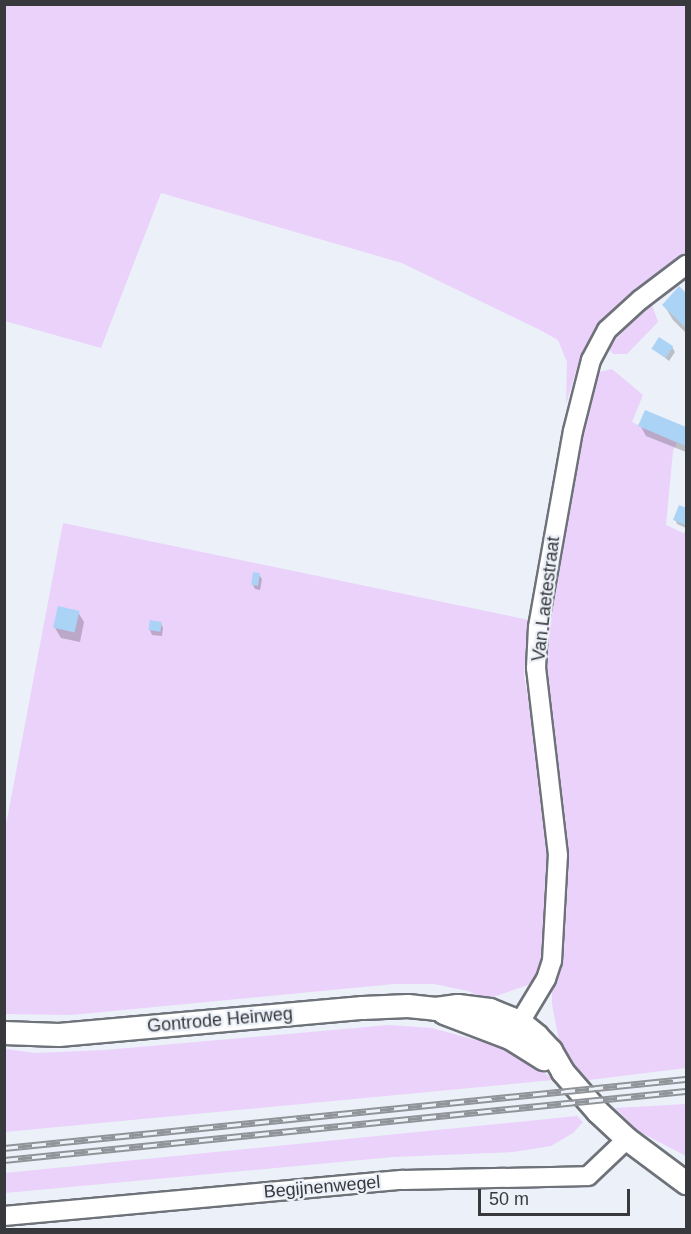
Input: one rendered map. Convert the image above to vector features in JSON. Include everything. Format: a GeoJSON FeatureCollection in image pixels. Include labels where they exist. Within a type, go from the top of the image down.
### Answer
{"type":"FeatureCollection","features":[{"type":"Feature","properties":{"kind":"street","name":"Van Laetestraat"},"geometry":{"type":"LineString","coordinates":[[515,1030],[546,979],[552,961],[559,886],[558,855],[538,688],[538,627],[573,431],[591,360],[607,330],[687,265]]}},
{"type":"Feature","properties":{"kind":"street","name":"Gontrode Heirweg"},"geometry":{"type":"LineString","coordinates":[[4,1033],[59,1035],[363,1008],[408,1006],[436,1009],[458,1006],[490,1010],[515,1030],[551,1050],[563,1072],[627,1140],[687,1183]]}},
{"type":"Feature","properties":{"kind":"street","name":"Begijnenwegel"},"geometry":{"type":"LineString","coordinates":[[4,1216],[403,1180],[588,1176],[627,1140]]}},
{"type":"Feature","properties":{"kind":"shaded area"},"geometry":{"type":"Polygon","coordinates":[[[4,5],[686,5],[686,280],[652,305],[658,322],[627,354],[613,354],[608,347],[639,315],[626,299],[596,331],[581,355],[566,404],[567,362],[558,340],[538,329],[402,263],[161,193],[101,348],[5,321],[4,5]]]}},
{"type":"Feature","properties":{"kind":"shaded area"},"geometry":{"type":"Polygon","coordinates":[[[612,369],[643,395],[632,422],[677,443],[673,451],[666,525],[683,533],[686,531],[686,1068],[581,1081],[562,1056],[552,1004],[552,983],[564,926],[568,864],[558,778],[544,698],[543,672],[550,606],[589,388],[599,372],[612,369]]]}},
{"type":"Feature","properties":{"kind":"shaded area"},"geometry":{"type":"Polygon","coordinates":[[[63,523],[529,620],[524,674],[548,826],[551,883],[547,953],[539,973],[528,985],[487,999],[468,991],[434,984],[394,984],[71,1015],[5,1014],[5,830],[63,523]]]}},
{"type":"Feature","properties":{"kind":"shaded area"},"geometry":{"type":"Polygon","coordinates":[[[389,1025],[432,1028],[508,1049],[554,1080],[5,1132],[5,1049],[36,1053],[105,1050],[389,1025]]]}},
{"type":"Feature","properties":{"kind":"shaded area"},"geometry":{"type":"Polygon","coordinates":[[[686,1104],[686,1156],[638,1131],[615,1108],[686,1104]]]}},
{"type":"Feature","properties":{"kind":"shaded area"},"geometry":{"type":"Polygon","coordinates":[[[577,1116],[583,1122],[573,1133],[551,1146],[513,1152],[393,1157],[5,1193],[5,1173],[577,1116]]]}},
{"type":"Feature","properties":{"kind":"building"},"geometry":{"type":"Polygon","coordinates":[[[679,286],[686,293],[686,328],[662,305],[679,286]]]}},
{"type":"Feature","properties":{"kind":"building"},"geometry":{"type":"Polygon","coordinates":[[[659,337],[673,346],[666,358],[651,349],[659,337]]]}},
{"type":"Feature","properties":{"kind":"building"},"geometry":{"type":"Polygon","coordinates":[[[645,410],[686,427],[686,446],[638,426],[645,410]]]}},
{"type":"Feature","properties":{"kind":"building"},"geometry":{"type":"Polygon","coordinates":[[[679,505],[686,508],[686,525],[673,520],[679,505]]]}},
{"type":"Feature","properties":{"kind":"building"},"geometry":{"type":"Polygon","coordinates":[[[253,572],[260,573],[258,586],[251,585],[253,572]]]}},
{"type":"Feature","properties":{"kind":"building"},"geometry":{"type":"Polygon","coordinates":[[[58,606],[79,611],[74,632],[53,627],[58,606]]]}},
{"type":"Feature","properties":{"kind":"building"},"geometry":{"type":"Polygon","coordinates":[[[150,620],[162,622],[160,632],[148,630],[150,620]]]}},
{"type":"Feature","properties":{"kind":"railway"},"geometry":{"type":"LineString","coordinates":[[4,1148],[686,1079]]}},
{"type":"Feature","properties":{"kind":"railway"},"geometry":{"type":"LineString","coordinates":[[4,1160],[686,1091]]}}]}
